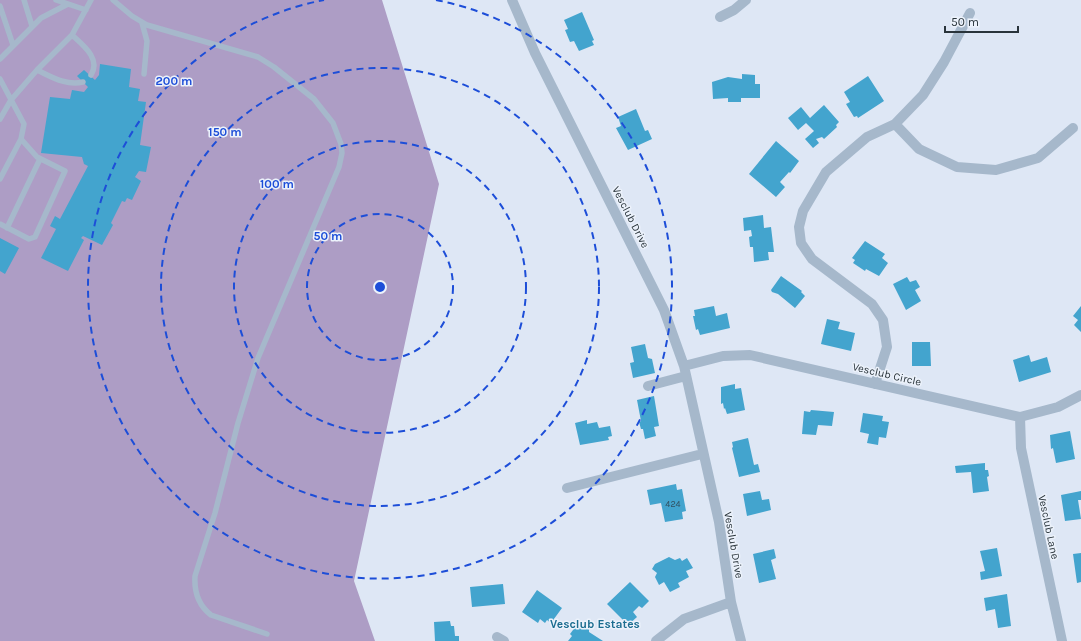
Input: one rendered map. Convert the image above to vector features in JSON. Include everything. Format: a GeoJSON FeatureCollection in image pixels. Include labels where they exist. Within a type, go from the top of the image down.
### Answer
{"type":"FeatureCollection","features":[{"type":"Feature","properties":{"kind":"street","name":"Vesclub Drive"},"geometry":{"type":"LineString","coordinates":[[512,0],[535,53],[664,310],[685,371],[702,454],[719,522],[731,602],[741,641]]}},
{"type":"Feature","properties":{"kind":"street"},"geometry":{"type":"LineString","coordinates":[[720,17],[734,10],[746,0]]}},
{"type":"Feature","properties":{"kind":"street"},"geometry":{"type":"LineString","coordinates":[[875,384],[887,347],[884,320],[872,304],[812,259],[801,243],[799,227],[802,211],[826,172],[868,137],[895,124],[923,95],[944,62],[970,13]]}},
{"type":"Feature","properties":{"kind":"street"},"geometry":{"type":"LineString","coordinates":[[895,124],[919,149],[957,167],[996,170],[1038,158],[1074,128]]}},
{"type":"Feature","properties":{"kind":"street","name":"Vesclub Circle"},"geometry":{"type":"LineString","coordinates":[[648,386],[723,356],[750,355],[1020,417],[1058,407],[1081,395]]}},
{"type":"Feature","properties":{"kind":"street","name":"Vesclub Lane"},"geometry":{"type":"LineString","coordinates":[[1020,417],[1021,448],[1062,641]]}},
{"type":"Feature","properties":{"kind":"street"},"geometry":{"type":"LineString","coordinates":[[566,488],[702,454]]}},
{"type":"Feature","properties":{"kind":"street"},"geometry":{"type":"LineString","coordinates":[[656,641],[684,619],[731,602]]}},
{"type":"Feature","properties":{"kind":"lane"},"geometry":{"type":"LineString","coordinates":[[24,0],[32,26]]}},
{"type":"Feature","properties":{"kind":"lane"},"geometry":{"type":"LineString","coordinates":[[56,0],[86,10]]}},
{"type":"Feature","properties":{"kind":"lane"},"geometry":{"type":"LineString","coordinates":[[0,119],[11,100],[37,70],[72,35],[91,0]]}},
{"type":"Feature","properties":{"kind":"lane"},"geometry":{"type":"LineString","coordinates":[[113,0],[142,23],[249,54],[266,61],[314,99],[333,123],[341,144],[342,152],[339,167],[258,358],[238,423],[215,513],[195,576],[196,594],[204,610],[211,615],[224,620],[267,634]]}},
{"type":"Feature","properties":{"kind":"lane"},"geometry":{"type":"LineString","coordinates":[[0,59],[32,26],[42,18],[68,4]]}},
{"type":"Feature","properties":{"kind":"lane"},"geometry":{"type":"LineString","coordinates":[[0,6],[12,45]]}},
{"type":"Feature","properties":{"kind":"lane"},"geometry":{"type":"LineString","coordinates":[[142,23],[147,41],[144,74]]}},
{"type":"Feature","properties":{"kind":"lane"},"geometry":{"type":"LineString","coordinates":[[72,35],[89,52],[94,61],[94,70],[90,75]]}},
{"type":"Feature","properties":{"kind":"lane"},"geometry":{"type":"LineString","coordinates":[[37,70],[66,83],[73,84],[83,82]]}},
{"type":"Feature","properties":{"kind":"lane"},"geometry":{"type":"LineString","coordinates":[[0,79],[24,124],[21,139],[0,179]]}},
{"type":"Feature","properties":{"kind":"lane"},"geometry":{"type":"LineString","coordinates":[[0,224],[29,239],[35,237],[65,171],[40,159],[21,139]]}},
{"type":"Feature","properties":{"kind":"lane"},"geometry":{"type":"LineString","coordinates":[[6,228],[40,159]]}},
{"type":"Feature","properties":{"kind":"shaded area"},"geometry":{"type":"Polygon","coordinates":[[[0,0],[382,0],[439,184],[354,581],[375,641],[0,641],[0,0]]]}},
{"type":"Feature","properties":{"kind":"building"},"geometry":{"type":"Polygon","coordinates":[[[582,12],[594,40],[592,41],[594,45],[579,51],[574,41],[570,42],[565,30],[568,29],[564,20],[582,12]]]}},
{"type":"Feature","properties":{"kind":"building"},"geometry":{"type":"Polygon","coordinates":[[[100,64],[131,69],[129,87],[140,89],[138,101],[146,102],[140,145],[151,147],[146,172],[139,171],[135,177],[141,181],[132,200],[127,198],[125,202],[122,201],[111,223],[113,225],[102,245],[83,236],[81,238],[84,240],[68,271],[41,258],[56,229],[50,226],[55,216],[60,219],[88,166],[84,164],[82,157],[41,153],[50,97],[70,99],[72,90],[84,92],[88,87],[77,76],[84,70],[95,80],[99,75],[100,64]]]}},
{"type":"Feature","properties":{"kind":"building"},"geometry":{"type":"Polygon","coordinates":[[[742,74],[755,75],[755,84],[760,84],[760,98],[741,98],[741,102],[728,102],[728,98],[713,99],[712,82],[728,77],[742,79],[742,74]]]}},
{"type":"Feature","properties":{"kind":"building"},"geometry":{"type":"Polygon","coordinates":[[[868,76],[884,101],[858,118],[857,116],[854,117],[846,104],[850,102],[844,92],[868,76]]]}},
{"type":"Feature","properties":{"kind":"building"},"geometry":{"type":"Polygon","coordinates":[[[824,105],[839,122],[836,125],[837,127],[824,139],[822,137],[816,139],[819,143],[813,148],[805,139],[814,131],[806,123],[798,130],[788,118],[801,107],[810,118],[824,105]]]}},
{"type":"Feature","properties":{"kind":"building"},"geometry":{"type":"Polygon","coordinates":[[[636,109],[645,131],[648,130],[652,139],[628,150],[616,128],[621,126],[618,117],[636,109]]]}},
{"type":"Feature","properties":{"kind":"building"},"geometry":{"type":"Polygon","coordinates":[[[776,141],[799,161],[790,173],[789,172],[780,182],[785,187],[776,197],[749,174],[776,141]]]}},
{"type":"Feature","properties":{"kind":"building"},"geometry":{"type":"Polygon","coordinates":[[[763,215],[764,228],[771,227],[774,252],[768,252],[769,260],[754,262],[753,247],[750,247],[749,237],[752,236],[751,230],[744,231],[743,218],[763,215]]]}},
{"type":"Feature","properties":{"kind":"building"},"geometry":{"type":"Polygon","coordinates":[[[0,238],[19,248],[5,274],[0,271],[0,238]]]}},
{"type":"Feature","properties":{"kind":"building"},"geometry":{"type":"Polygon","coordinates":[[[865,241],[885,254],[882,258],[888,263],[879,276],[866,269],[865,271],[853,263],[855,260],[852,258],[865,241]]]}},
{"type":"Feature","properties":{"kind":"building"},"geometry":{"type":"Polygon","coordinates":[[[781,276],[802,291],[801,292],[805,296],[795,308],[771,290],[781,276]]]}},
{"type":"Feature","properties":{"kind":"building"},"geometry":{"type":"Polygon","coordinates":[[[907,277],[910,282],[916,280],[920,287],[915,290],[921,301],[906,310],[893,284],[907,277]]]}},
{"type":"Feature","properties":{"kind":"building"},"geometry":{"type":"Polygon","coordinates":[[[714,306],[716,316],[727,313],[730,328],[700,335],[698,329],[696,330],[693,316],[695,316],[694,310],[714,306]]]}},
{"type":"Feature","properties":{"kind":"building"},"geometry":{"type":"Polygon","coordinates":[[[1081,306],[1081,332],[1074,325],[1078,320],[1073,316],[1081,306]]]}},
{"type":"Feature","properties":{"kind":"building"},"geometry":{"type":"Polygon","coordinates":[[[827,319],[840,322],[838,329],[855,333],[851,351],[821,344],[827,319]]]}},
{"type":"Feature","properties":{"kind":"building"},"geometry":{"type":"Polygon","coordinates":[[[912,342],[930,342],[931,366],[912,366],[912,342]]]}},
{"type":"Feature","properties":{"kind":"building"},"geometry":{"type":"Polygon","coordinates":[[[645,344],[648,358],[652,359],[655,373],[633,378],[630,363],[634,362],[631,347],[645,344]]]}},
{"type":"Feature","properties":{"kind":"building"},"geometry":{"type":"Polygon","coordinates":[[[1029,355],[1031,362],[1047,357],[1051,372],[1019,382],[1013,360],[1029,355]]]}},
{"type":"Feature","properties":{"kind":"building"},"geometry":{"type":"Polygon","coordinates":[[[735,384],[735,389],[741,388],[745,410],[727,414],[723,403],[721,404],[721,387],[735,384]]]}},
{"type":"Feature","properties":{"kind":"building"},"geometry":{"type":"Polygon","coordinates":[[[654,396],[659,426],[654,427],[656,436],[645,439],[643,429],[641,429],[639,422],[641,421],[637,400],[654,396]]]}},
{"type":"Feature","properties":{"kind":"building"},"geometry":{"type":"Polygon","coordinates":[[[811,410],[834,412],[832,426],[818,425],[816,435],[802,434],[804,411],[810,412],[811,410]]]}},
{"type":"Feature","properties":{"kind":"building"},"geometry":{"type":"Polygon","coordinates":[[[863,413],[883,416],[882,421],[889,422],[886,438],[879,437],[878,445],[867,443],[869,434],[860,432],[863,413]]]}},
{"type":"Feature","properties":{"kind":"building"},"geometry":{"type":"Polygon","coordinates":[[[587,420],[587,424],[597,422],[599,428],[610,426],[612,436],[608,437],[609,440],[580,445],[575,423],[587,420]]]}},
{"type":"Feature","properties":{"kind":"building"},"geometry":{"type":"Polygon","coordinates":[[[1070,431],[1075,459],[1056,463],[1053,448],[1051,449],[1050,435],[1070,431]]]}},
{"type":"Feature","properties":{"kind":"building"},"geometry":{"type":"Polygon","coordinates":[[[748,438],[754,465],[758,464],[760,472],[739,477],[732,442],[748,438]]]}},
{"type":"Feature","properties":{"kind":"building"},"geometry":{"type":"Polygon","coordinates":[[[985,463],[985,470],[988,470],[989,476],[987,477],[989,491],[973,493],[971,472],[956,473],[955,466],[985,463]]]}},
{"type":"Feature","properties":{"kind":"building"},"geometry":{"type":"Polygon","coordinates":[[[676,484],[677,490],[682,489],[686,511],[682,512],[683,519],[665,522],[661,503],[650,505],[647,490],[676,484]]]}},
{"type":"Feature","properties":{"kind":"building"},"geometry":{"type":"Polygon","coordinates":[[[760,491],[762,500],[769,499],[771,510],[747,516],[743,494],[760,491]]]}},
{"type":"Feature","properties":{"kind":"building"},"geometry":{"type":"Polygon","coordinates":[[[1081,491],[1081,500],[1078,500],[1081,519],[1065,521],[1061,495],[1081,491]]]}},
{"type":"Feature","properties":{"kind":"building"},"geometry":{"type":"Polygon","coordinates":[[[997,548],[1002,576],[981,580],[980,572],[985,571],[980,551],[997,548]]]}},
{"type":"Feature","properties":{"kind":"building"},"geometry":{"type":"Polygon","coordinates":[[[774,549],[776,558],[771,560],[776,579],[759,583],[753,554],[774,549]]]}},
{"type":"Feature","properties":{"kind":"building"},"geometry":{"type":"Polygon","coordinates":[[[1081,553],[1081,582],[1077,583],[1073,554],[1081,553]]]}},
{"type":"Feature","properties":{"kind":"building"},"geometry":{"type":"Polygon","coordinates":[[[669,557],[675,560],[680,558],[682,561],[687,558],[693,568],[686,571],[689,577],[678,583],[680,587],[670,592],[664,582],[659,585],[655,577],[657,573],[652,569],[655,564],[669,557]]]}},
{"type":"Feature","properties":{"kind":"building"},"geometry":{"type":"Polygon","coordinates":[[[630,582],[649,601],[642,608],[639,606],[633,612],[637,617],[628,625],[607,604],[630,582]]]}},
{"type":"Feature","properties":{"kind":"building"},"geometry":{"type":"Polygon","coordinates":[[[503,584],[505,604],[472,607],[470,587],[503,584]]]}},
{"type":"Feature","properties":{"kind":"building"},"geometry":{"type":"Polygon","coordinates":[[[537,590],[562,608],[551,623],[547,620],[545,623],[540,619],[538,623],[522,612],[537,590]]]}},
{"type":"Feature","properties":{"kind":"building"},"geometry":{"type":"Polygon","coordinates":[[[1007,594],[1011,626],[998,628],[995,609],[986,611],[984,598],[1007,594]]]}},
{"type":"Feature","properties":{"kind":"building"},"geometry":{"type":"Polygon","coordinates":[[[450,621],[451,626],[454,626],[455,636],[459,636],[459,641],[435,641],[434,622],[450,621]]]}},
{"type":"Feature","properties":{"kind":"building"},"geometry":{"type":"Polygon","coordinates":[[[586,624],[589,627],[589,632],[603,641],[568,641],[572,636],[570,634],[576,626],[578,628],[586,624]]]}},
{"type":"Feature","properties":{"kind":"district","name":"Vesclub Estates"},"geometry":{"type":"Point","coordinates":[595,624]}}]}
